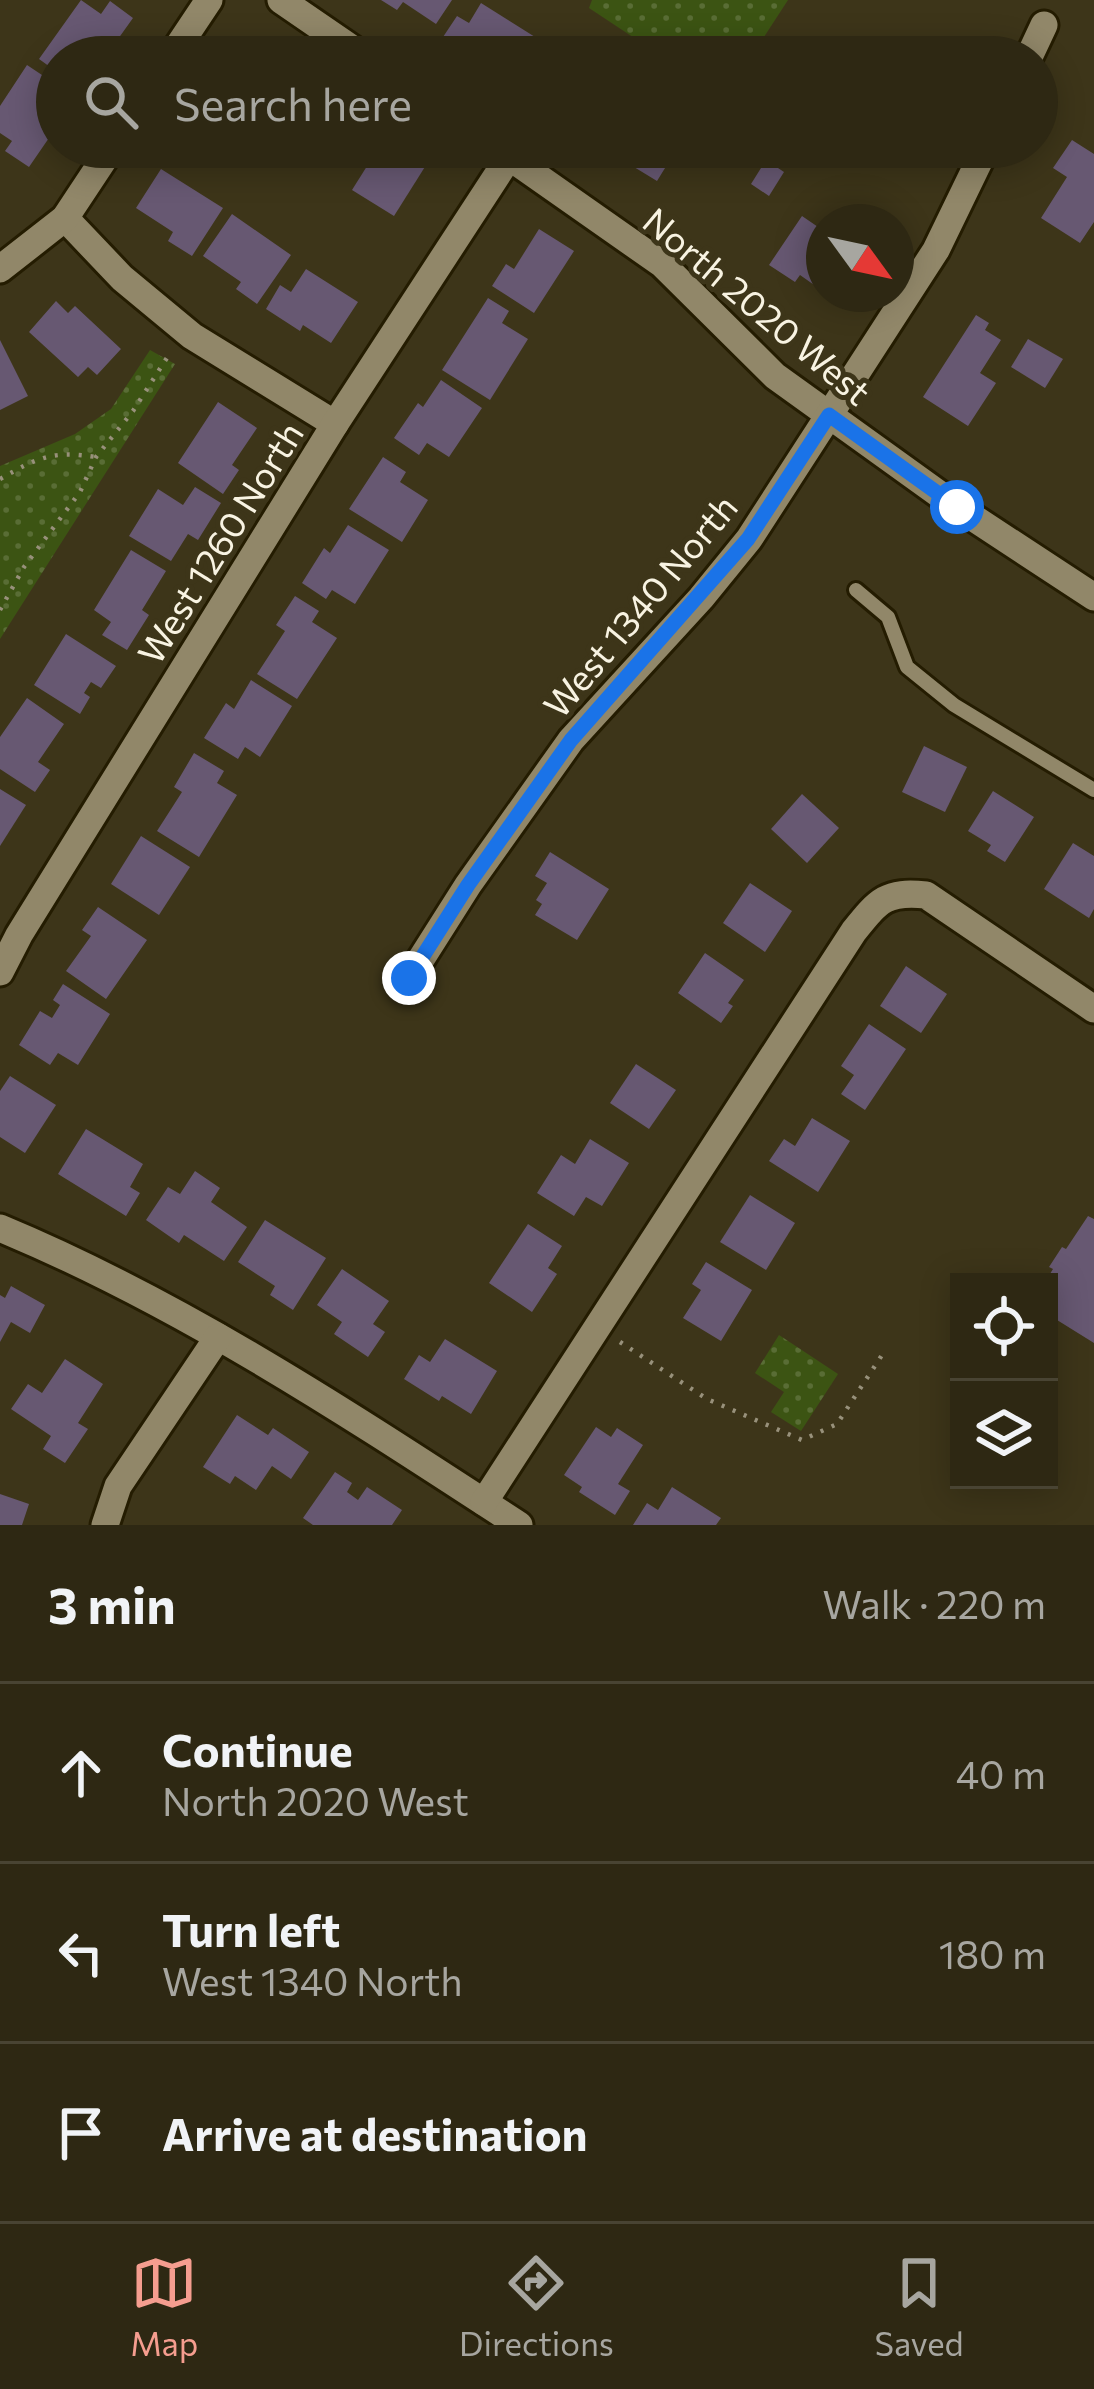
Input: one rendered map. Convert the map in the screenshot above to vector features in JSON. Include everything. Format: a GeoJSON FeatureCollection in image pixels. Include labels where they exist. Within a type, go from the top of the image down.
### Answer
{"type":"FeatureCollection","features":[{"type":"Feature","properties":{"kind":"street"},"geometry":{"type":"LineString","coordinates":[[185,36],[209,0]]}},
{"type":"Feature","properties":{"kind":"street"},"geometry":{"type":"LineString","coordinates":[[281,0],[333,36]]}},
{"type":"Feature","properties":{"kind":"street"},"geometry":{"type":"LineString","coordinates":[[1039,36],[1044,25]]}},
{"type":"Feature","properties":{"kind":"street"},"geometry":{"type":"LineString","coordinates":[[0,268],[65,218],[98,168]]}},
{"type":"Feature","properties":{"kind":"street","name":"West 1260 North"},"geometry":{"type":"LineString","coordinates":[[0,972],[492,168]]}},
{"type":"Feature","properties":{"kind":"street","name":"North 2020 West"},"geometry":{"type":"LineString","coordinates":[[525,168],[662,264],[776,376],[957,507],[1094,597]]}},
{"type":"Feature","properties":{"kind":"street","name":"West 1340 North"},"geometry":{"type":"LineString","coordinates":[[409,978],[559,756],[748,539],[936,250],[976,168]]}},
{"type":"Feature","properties":{"kind":"street"},"geometry":{"type":"LineString","coordinates":[[65,218],[122,278],[192,336],[335,424]]}},
{"type":"Feature","properties":{"kind":"street"},"geometry":{"type":"LineString","coordinates":[[484,1502],[875,904],[897,892],[926,895],[1094,1009]]}},
{"type":"Feature","properties":{"kind":"street"},"geometry":{"type":"LineString","coordinates":[[0,1228],[69,1256],[218,1337],[519,1525]]}},
{"type":"Feature","properties":{"kind":"street"},"geometry":{"type":"LineString","coordinates":[[104,1525],[118,1486],[218,1337]]}},
{"type":"Feature","properties":{"kind":"lane"},"geometry":{"type":"LineString","coordinates":[[856,590],[888,617],[907,667],[954,706],[1094,790]]}},
{"type":"Feature","properties":{"kind":"path"},"geometry":{"type":"LineString","coordinates":[[0,610],[80,492],[96,457],[133,411],[170,352]]}},
{"type":"Feature","properties":{"kind":"path"},"geometry":{"type":"LineString","coordinates":[[0,478],[42,455],[96,457]]}},
{"type":"Feature","properties":{"kind":"path"},"geometry":{"type":"LineString","coordinates":[[615,1339],[706,1399],[802,1440],[837,1424],[882,1355]]}},
{"type":"Feature","properties":{"kind":"green space"},"geometry":{"type":"Polygon","coordinates":[[[592,0],[788,0],[765,36],[631,36],[589,8],[592,0]]]}},
{"type":"Feature","properties":{"kind":"green space"},"geometry":{"type":"Polygon","coordinates":[[[150,350],[175,364],[0,639],[0,466],[75,434],[111,409],[150,350]]]}},
{"type":"Feature","properties":{"kind":"green space"},"geometry":{"type":"Polygon","coordinates":[[[779,1335],[838,1374],[801,1431],[771,1412],[784,1392],[755,1373],[779,1335]]]}},
{"type":"Feature","properties":{"kind":"building"},"geometry":{"type":"Polygon","coordinates":[[[81,0],[101,14],[110,1],[133,18],[120,36],[55,36],[81,0]]]}},
{"type":"Feature","properties":{"kind":"building"},"geometry":{"type":"Polygon","coordinates":[[[381,0],[452,0],[436,24],[403,2],[397,10],[381,0]]]}},
{"type":"Feature","properties":{"kind":"building"},"geometry":{"type":"Polygon","coordinates":[[[481,3],[533,36],[444,36],[457,16],[469,23],[481,3]]]}},
{"type":"Feature","properties":{"kind":"building"},"geometry":{"type":"Polygon","coordinates":[[[27,65],[36,71],[36,157],[29,167],[5,151],[12,141],[0,133],[0,106],[27,65]]]}},
{"type":"Feature","properties":{"kind":"building"},"geometry":{"type":"Polygon","coordinates":[[[1072,140],[1094,154],[1094,222],[1080,243],[1041,218],[1067,177],[1053,168],[1058,168],[1072,140]]]}},
{"type":"Feature","properties":{"kind":"building"},"geometry":{"type":"Polygon","coordinates":[[[366,168],[424,168],[394,216],[352,190],[366,168]]]}},
{"type":"Feature","properties":{"kind":"building"},"geometry":{"type":"Polygon","coordinates":[[[636,168],[665,168],[657,181],[636,168]]]}},
{"type":"Feature","properties":{"kind":"building"},"geometry":{"type":"Polygon","coordinates":[[[761,168],[784,172],[769,196],[751,184],[761,168]]]}},
{"type":"Feature","properties":{"kind":"building"},"geometry":{"type":"Polygon","coordinates":[[[161,169],[223,208],[192,256],[168,241],[173,232],[136,208],[161,169]]]}},
{"type":"Feature","properties":{"kind":"building"},"geometry":{"type":"Polygon","coordinates":[[[232,214],[291,255],[257,304],[236,289],[241,282],[203,256],[232,214]]]}},
{"type":"Feature","properties":{"kind":"building"},"geometry":{"type":"Polygon","coordinates":[[[802,216],[806,219],[806,279],[800,275],[795,282],[769,265],[802,216]]]}},
{"type":"Feature","properties":{"kind":"building"},"geometry":{"type":"Polygon","coordinates":[[[539,229],[574,251],[534,313],[492,286],[506,264],[514,269],[539,229]]]}},
{"type":"Feature","properties":{"kind":"building"},"geometry":{"type":"Polygon","coordinates":[[[306,269],[358,302],[331,343],[303,325],[300,331],[266,309],[280,285],[291,292],[306,269]]]}},
{"type":"Feature","properties":{"kind":"building"},"geometry":{"type":"Polygon","coordinates":[[[488,298],[509,311],[502,323],[528,339],[490,400],[442,370],[488,298]]]}},
{"type":"Feature","properties":{"kind":"building"},"geometry":{"type":"Polygon","coordinates":[[[56,301],[68,313],[75,306],[121,349],[97,375],[88,367],[78,377],[29,332],[56,301]]]}},
{"type":"Feature","properties":{"kind":"building"},"geometry":{"type":"Polygon","coordinates":[[[976,315],[989,323],[985,330],[1001,340],[980,373],[996,383],[968,426],[923,397],[976,315]]]}},
{"type":"Feature","properties":{"kind":"building"},"geometry":{"type":"Polygon","coordinates":[[[1028,339],[1063,359],[1045,388],[1011,367],[1028,339]]]}},
{"type":"Feature","properties":{"kind":"building"},"geometry":{"type":"Polygon","coordinates":[[[0,340],[28,396],[0,410],[0,340]]]}},
{"type":"Feature","properties":{"kind":"building"},"geometry":{"type":"Polygon","coordinates":[[[441,380],[482,408],[449,457],[427,443],[419,455],[394,438],[441,380]]]}},
{"type":"Feature","properties":{"kind":"building"},"geometry":{"type":"Polygon","coordinates":[[[218,402],[257,428],[232,465],[239,470],[223,494],[178,463],[218,402]]]}},
{"type":"Feature","properties":{"kind":"building"},"geometry":{"type":"Polygon","coordinates":[[[383,457],[406,472],[400,482],[428,500],[402,542],[349,509],[383,457]]]}},
{"type":"Feature","properties":{"kind":"building"},"geometry":{"type":"Polygon","coordinates":[[[195,487],[221,503],[198,540],[188,534],[171,561],[129,536],[158,489],[183,505],[195,487]]]}},
{"type":"Feature","properties":{"kind":"building"},"geometry":{"type":"Polygon","coordinates":[[[348,525],[389,550],[355,604],[332,590],[326,599],[302,583],[324,548],[330,553],[348,525]]]}},
{"type":"Feature","properties":{"kind":"building"},"geometry":{"type":"Polygon","coordinates":[[[131,550],[166,571],[142,610],[149,615],[127,650],[102,635],[111,622],[94,610],[131,550]]]}},
{"type":"Feature","properties":{"kind":"building"},"geometry":{"type":"Polygon","coordinates":[[[295,596],[319,611],[312,622],[337,638],[297,699],[257,674],[285,631],[276,625],[295,596]]]}},
{"type":"Feature","properties":{"kind":"building"},"geometry":{"type":"Polygon","coordinates":[[[66,634],[116,666],[101,688],[91,682],[84,693],[90,697],[80,714],[34,685],[66,634]]]}},
{"type":"Feature","properties":{"kind":"building"},"geometry":{"type":"Polygon","coordinates":[[[251,680],[292,706],[260,757],[245,747],[238,759],[204,738],[226,703],[234,709],[251,680]]]}},
{"type":"Feature","properties":{"kind":"building"},"geometry":{"type":"Polygon","coordinates":[[[27,698],[64,724],[38,762],[50,770],[35,792],[0,769],[0,737],[27,698]]]}},
{"type":"Feature","properties":{"kind":"building"},"geometry":{"type":"Polygon","coordinates":[[[924,746],[967,767],[945,812],[902,792],[924,746]]]}},
{"type":"Feature","properties":{"kind":"building"},"geometry":{"type":"Polygon","coordinates":[[[194,753],[224,771],[217,783],[237,795],[199,857],[157,831],[182,792],[174,787],[194,753]]]}},
{"type":"Feature","properties":{"kind":"building"},"geometry":{"type":"Polygon","coordinates":[[[0,789],[26,805],[0,846],[0,789]]]}},
{"type":"Feature","properties":{"kind":"building"},"geometry":{"type":"Polygon","coordinates":[[[993,791],[1034,817],[1005,862],[987,851],[991,845],[968,831],[993,791]]]}},
{"type":"Feature","properties":{"kind":"building"},"geometry":{"type":"Polygon","coordinates":[[[802,794],[839,828],[807,863],[771,829],[802,794]]]}},
{"type":"Feature","properties":{"kind":"building"},"geometry":{"type":"Polygon","coordinates":[[[141,836],[190,867],[159,915],[111,884],[141,836]]]}},
{"type":"Feature","properties":{"kind":"building"},"geometry":{"type":"Polygon","coordinates":[[[1073,843],[1094,856],[1094,909],[1089,918],[1044,889],[1073,843]]]}},
{"type":"Feature","properties":{"kind":"building"},"geometry":{"type":"Polygon","coordinates":[[[550,852],[609,889],[577,940],[535,915],[542,904],[536,900],[547,883],[535,876],[550,852]]]}},
{"type":"Feature","properties":{"kind":"building"},"geometry":{"type":"Polygon","coordinates":[[[750,883],[792,911],[765,952],[723,923],[750,883]]]}},
{"type":"Feature","properties":{"kind":"building"},"geometry":{"type":"Polygon","coordinates":[[[98,907],[147,940],[106,999],[66,971],[91,936],[82,930],[98,907]]]}},
{"type":"Feature","properties":{"kind":"building"},"geometry":{"type":"Polygon","coordinates":[[[705,953],[744,980],[721,1023],[678,993],[705,953]]]}},
{"type":"Feature","properties":{"kind":"building"},"geometry":{"type":"Polygon","coordinates":[[[906,966],[947,994],[921,1033],[880,1006],[906,966]]]}},
{"type":"Feature","properties":{"kind":"building"},"geometry":{"type":"Polygon","coordinates":[[[63,984],[110,1014],[78,1065],[58,1053],[50,1065],[19,1045],[40,1011],[52,1018],[60,1005],[53,1000],[63,984]]]}},
{"type":"Feature","properties":{"kind":"building"},"geometry":{"type":"Polygon","coordinates":[[[869,1024],[906,1049],[865,1110],[841,1094],[854,1075],[841,1066],[869,1024]]]}},
{"type":"Feature","properties":{"kind":"building"},"geometry":{"type":"Polygon","coordinates":[[[636,1064],[676,1090],[649,1129],[610,1103],[636,1064]]]}},
{"type":"Feature","properties":{"kind":"building"},"geometry":{"type":"Polygon","coordinates":[[[10,1076],[56,1105],[25,1153],[0,1137],[0,1091],[10,1076]]]}},
{"type":"Feature","properties":{"kind":"building"},"geometry":{"type":"Polygon","coordinates":[[[812,1118],[850,1141],[818,1192],[769,1161],[784,1139],[795,1146],[812,1118]]]}},
{"type":"Feature","properties":{"kind":"building"},"geometry":{"type":"Polygon","coordinates":[[[86,1129],[143,1164],[130,1187],[140,1193],[126,1216],[58,1174],[86,1129]]]}},
{"type":"Feature","properties":{"kind":"building"},"geometry":{"type":"Polygon","coordinates":[[[590,1139],[629,1163],[602,1206],[586,1197],[574,1216],[537,1193],[561,1155],[575,1164],[590,1139]]]}},
{"type":"Feature","properties":{"kind":"building"},"geometry":{"type":"Polygon","coordinates":[[[195,1171],[220,1188],[211,1202],[247,1227],[224,1261],[184,1235],[179,1243],[146,1220],[168,1187],[180,1194],[195,1171]]]}},
{"type":"Feature","properties":{"kind":"building"},"geometry":{"type":"Polygon","coordinates":[[[750,1195],[795,1223],[766,1270],[720,1242],[750,1195]]]}},
{"type":"Feature","properties":{"kind":"building"},"geometry":{"type":"Polygon","coordinates":[[[1088,1216],[1094,1219],[1094,1343],[1058,1321],[1058,1273],[1051,1273],[1049,1267],[1062,1247],[1066,1249],[1088,1216]]]}},
{"type":"Feature","properties":{"kind":"building"},"geometry":{"type":"Polygon","coordinates":[[[265,1220],[326,1258],[293,1310],[270,1295],[275,1286],[238,1262],[265,1220]]]}},
{"type":"Feature","properties":{"kind":"building"},"geometry":{"type":"Polygon","coordinates":[[[528,1224],[562,1246],[548,1268],[557,1274],[532,1312],[489,1283],[528,1224]]]}},
{"type":"Feature","properties":{"kind":"building"},"geometry":{"type":"Polygon","coordinates":[[[706,1262],[752,1290],[721,1341],[683,1318],[701,1290],[692,1284],[706,1262]]]}},
{"type":"Feature","properties":{"kind":"building"},"geometry":{"type":"Polygon","coordinates":[[[342,1269],[389,1301],[373,1324],[385,1332],[368,1357],[334,1334],[342,1322],[317,1305],[342,1269]]]}},
{"type":"Feature","properties":{"kind":"building"},"geometry":{"type":"Polygon","coordinates":[[[11,1286],[45,1305],[30,1333],[11,1322],[0,1342],[0,1295],[5,1298],[11,1286]]]}},
{"type":"Feature","properties":{"kind":"building"},"geometry":{"type":"Polygon","coordinates":[[[445,1339],[497,1371],[471,1414],[404,1379],[419,1355],[430,1362],[445,1339]]]}},
{"type":"Feature","properties":{"kind":"building"},"geometry":{"type":"Polygon","coordinates":[[[65,1359],[103,1384],[78,1423],[88,1429],[65,1463],[43,1449],[51,1436],[11,1409],[28,1384],[42,1393],[65,1359]]]}},
{"type":"Feature","properties":{"kind":"building"},"geometry":{"type":"Polygon","coordinates":[[[237,1415],[268,1435],[273,1428],[309,1452],[291,1479],[272,1466],[256,1490],[235,1476],[230,1484],[203,1467],[237,1415]]]}},
{"type":"Feature","properties":{"kind":"building"},"geometry":{"type":"Polygon","coordinates":[[[596,1427],[611,1437],[617,1428],[643,1445],[618,1484],[630,1491],[615,1515],[579,1492],[582,1487],[564,1475],[596,1427]]]}},
{"type":"Feature","properties":{"kind":"building"},"geometry":{"type":"Polygon","coordinates":[[[335,1472],[352,1483],[347,1492],[358,1500],[367,1487],[402,1510],[392,1525],[313,1525],[303,1518],[335,1472]]]}},
{"type":"Feature","properties":{"kind":"building"},"geometry":{"type":"Polygon","coordinates":[[[672,1487],[721,1518],[716,1525],[633,1525],[647,1503],[658,1510],[672,1487]]]}},
{"type":"Feature","properties":{"kind":"building"},"geometry":{"type":"Polygon","coordinates":[[[0,1494],[29,1504],[22,1525],[0,1525],[0,1494]]]}},
{"type":"Feature","properties":{"kind":"route"},"geometry":{"type":"LineString","coordinates":[[409,978],[512,820],[571,740],[748,539],[829,415],[957,507]]}}]}
